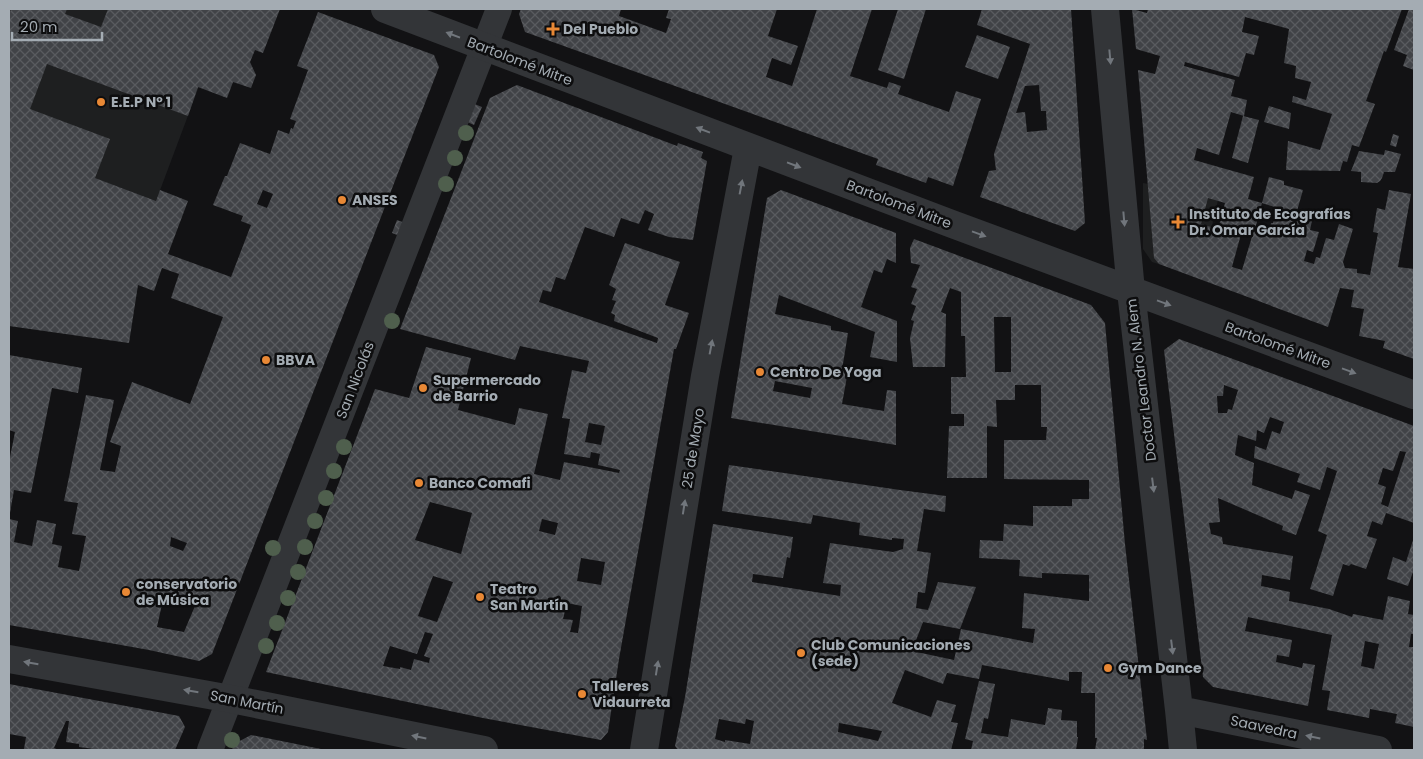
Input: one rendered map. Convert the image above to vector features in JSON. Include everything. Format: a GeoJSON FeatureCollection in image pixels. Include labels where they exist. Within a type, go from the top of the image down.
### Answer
{"type":"FeatureCollection","features":[{"type":"Feature","properties":{"kind":"street","name":"Bartolomé Mitre"},"geometry":{"type":"LineString","coordinates":[[385,9],[748,148],[1414,395]]}},
{"type":"Feature","properties":{"kind":"street","name":"San Nicolás"},"geometry":{"type":"LineString","coordinates":[[210,750],[499,9]]}},
{"type":"Feature","properties":{"kind":"street","name":"Doctor Leandro N. Alem"},"geometry":{"type":"LineString","coordinates":[[1105,9],[1131,291],[1183,750]]}},
{"type":"Feature","properties":{"kind":"street","name":"25 de Mayo"},"geometry":{"type":"LineString","coordinates":[[644,750],[705,376],[748,148]]}},
{"type":"Feature","properties":{"kind":"street","name":"San Martín"},"geometry":{"type":"LineString","coordinates":[[9,659],[231,699],[484,750]]}},
{"type":"Feature","properties":{"kind":"street","name":"Saavedra"},"geometry":{"type":"LineString","coordinates":[[1179,710],[1378,750]]}},
{"type":"Feature","properties":{"kind":"shaded area","name":"E.E.P N° 1"},"geometry":{"type":"Polygon","coordinates":[[[11,9],[228,9],[156,201],[9,146],[9,15],[11,9]]]}},
{"type":"Feature","properties":{"kind":"shaded area","name":"Instituto de Ecografías Dr. Omar García"},"geometry":{"type":"Polygon","coordinates":[[[1143,183],[1219,196],[1200,277],[1152,262],[1143,249],[1143,183]]]}},
{"type":"Feature","properties":{"kind":"building"},"geometry":{"type":"Polygon","coordinates":[[[11,9],[67,9],[65,14],[101,27],[108,9],[280,9],[263,53],[255,50],[250,62],[256,75],[251,88],[233,82],[227,98],[198,87],[188,116],[47,64],[30,109],[110,139],[95,178],[156,201],[160,190],[188,201],[168,254],[231,277],[251,225],[241,221],[243,216],[213,205],[240,143],[270,154],[278,130],[289,134],[291,128],[293,129],[296,121],[290,119],[308,70],[297,66],[318,12],[434,55],[439,67],[212,654],[199,661],[9,625],[9,519],[18,521],[14,542],[32,546],[37,520],[56,524],[52,544],[62,546],[58,567],[79,571],[86,536],[72,534],[78,503],[64,501],[86,395],[114,400],[100,470],[115,472],[121,446],[110,442],[132,382],[190,404],[223,317],[171,298],[179,274],[162,268],[154,291],[138,285],[129,343],[9,326],[9,15],[11,9]],[[263,190],[257,204],[267,208],[273,194],[263,190]],[[171,537],[170,546],[183,551],[187,543],[171,537]],[[164,595],[157,627],[184,632],[195,606],[164,595]]]}},
{"type":"Feature","properties":{"kind":"building"},"geometry":{"type":"Polygon","coordinates":[[[521,9],[621,9],[619,16],[666,33],[671,19],[666,18],[669,9],[777,9],[768,36],[798,46],[791,65],[772,58],[766,77],[792,86],[817,9],[872,9],[850,76],[887,88],[889,82],[901,86],[898,94],[949,112],[956,91],[981,99],[953,186],[928,177],[926,183],[876,165],[878,159],[525,32],[519,14],[521,9]]]}},
{"type":"Feature","properties":{"kind":"building"},"geometry":{"type":"Polygon","coordinates":[[[898,9],[926,9],[904,79],[878,70],[898,9]]]}},
{"type":"Feature","properties":{"kind":"building"},"geometry":{"type":"Polygon","coordinates":[[[982,9],[1071,9],[1085,223],[1075,231],[980,197],[989,171],[996,170],[994,154],[1030,44],[977,25],[982,9]],[[1039,85],[1025,86],[1016,113],[1025,112],[1027,132],[1047,130],[1046,111],[1041,111],[1039,85]]]}},
{"type":"Feature","properties":{"kind":"building"},"geometry":{"type":"Polygon","coordinates":[[[1132,9],[1147,13],[1148,9],[1402,9],[1366,101],[1375,104],[1359,147],[1352,145],[1347,162],[1343,161],[1340,171],[1286,170],[1288,141],[1320,150],[1332,114],[1292,102],[1293,96],[1306,100],[1311,82],[1295,78],[1296,66],[1284,63],[1289,29],[1245,17],[1242,32],[1259,36],[1254,55],[1246,53],[1239,77],[1185,62],[1184,66],[1235,80],[1231,96],[1247,100],[1244,116],[1231,112],[1219,155],[1197,148],[1194,160],[1254,177],[1248,199],[1262,203],[1269,177],[1284,181],[1284,185],[1303,190],[1297,211],[1313,216],[1310,230],[1319,232],[1313,252],[1307,250],[1304,261],[1314,264],[1316,257],[1320,258],[1326,238],[1334,240],[1339,224],[1353,229],[1343,262],[1345,268],[1357,269],[1357,273],[1370,275],[1378,233],[1373,232],[1377,208],[1385,210],[1389,190],[1411,194],[1398,267],[1414,269],[1414,359],[1383,348],[1385,341],[1359,336],[1364,309],[1351,307],[1354,290],[1340,288],[1328,327],[1159,264],[1154,258],[1138,70],[1155,74],[1160,56],[1136,49],[1132,9]],[[1208,198],[1201,224],[1218,229],[1225,203],[1208,198]],[[1262,203],[1255,229],[1262,231],[1263,226],[1270,228],[1278,208],[1262,203]],[[1243,227],[1232,267],[1242,270],[1254,230],[1243,227]]]}},
{"type":"Feature","properties":{"kind":"building"},"geometry":{"type":"Polygon","coordinates":[[[1409,9],[1414,9],[1414,70],[1403,66],[1407,55],[1394,50],[1409,9]]]}},
{"type":"Feature","properties":{"kind":"building"},"geometry":{"type":"Polygon","coordinates":[[[977,35],[1010,47],[998,79],[965,67],[977,35]]]}},
{"type":"Feature","properties":{"kind":"building"},"geometry":{"type":"Polygon","coordinates":[[[517,85],[677,146],[678,143],[703,152],[701,158],[707,161],[693,240],[669,237],[648,230],[654,214],[645,210],[639,224],[621,218],[614,237],[585,227],[565,280],[556,277],[551,292],[543,290],[539,302],[657,343],[658,338],[614,321],[615,315],[611,313],[616,301],[612,300],[616,289],[609,285],[625,243],[680,262],[665,305],[689,313],[676,349],[674,349],[619,659],[608,732],[601,740],[483,718],[266,672],[375,389],[409,398],[426,347],[471,358],[458,410],[515,425],[519,408],[548,414],[534,474],[560,480],[564,462],[619,473],[620,470],[598,465],[600,454],[591,452],[590,458],[564,454],[570,419],[562,418],[572,370],[586,373],[589,361],[520,346],[515,360],[400,329],[490,98],[517,85]],[[589,423],[585,442],[601,445],[605,426],[589,423]],[[430,502],[415,540],[461,554],[472,513],[430,502]],[[542,519],[539,531],[555,535],[558,523],[542,519]],[[581,558],[577,581],[601,585],[605,562],[581,558]],[[433,576],[418,616],[437,622],[453,582],[433,576]],[[567,603],[563,619],[573,620],[570,632],[578,633],[582,606],[567,603]],[[425,632],[417,654],[390,646],[383,666],[411,670],[414,659],[429,663],[430,658],[424,656],[433,634],[425,632]]]}},
{"type":"Feature","properties":{"kind":"building"},"geometry":{"type":"Polygon","coordinates":[[[472,103],[482,107],[474,125],[465,121],[472,103]]]}},
{"type":"Feature","properties":{"kind":"building"},"geometry":{"type":"Polygon","coordinates":[[[1269,106],[1291,113],[1289,129],[1264,122],[1269,106]]]}},
{"type":"Feature","properties":{"kind":"building"},"geometry":{"type":"Polygon","coordinates":[[[1243,116],[1259,120],[1248,163],[1232,158],[1243,116]]]}},
{"type":"Feature","properties":{"kind":"building"},"geometry":{"type":"Polygon","coordinates":[[[1393,134],[1399,136],[1396,147],[1390,145],[1393,134]]]}},
{"type":"Feature","properties":{"kind":"building"},"geometry":{"type":"Polygon","coordinates":[[[1385,150],[1401,154],[1395,172],[1384,172],[1382,178],[1377,183],[1361,182],[1361,172],[1351,171],[1359,151],[1384,155],[1385,150]]]}},
{"type":"Feature","properties":{"kind":"building"},"geometry":{"type":"Polygon","coordinates":[[[781,190],[896,233],[896,263],[887,259],[882,273],[874,270],[861,307],[897,321],[897,362],[870,357],[875,332],[779,295],[775,314],[831,326],[831,330],[848,333],[842,370],[848,371],[842,404],[884,411],[887,390],[896,391],[896,445],[731,418],[767,198],[781,190]],[[775,381],[773,391],[810,398],[812,388],[775,381]]]}},
{"type":"Feature","properties":{"kind":"building"},"geometry":{"type":"Polygon","coordinates":[[[397,220],[405,223],[400,236],[392,233],[397,220]]]}},
{"type":"Feature","properties":{"kind":"building"},"geometry":{"type":"Polygon","coordinates":[[[914,239],[1091,305],[1105,323],[1125,544],[1147,740],[1144,739],[1144,750],[1095,750],[1097,738],[1095,738],[1095,693],[1081,693],[1082,672],[1069,672],[1069,681],[982,665],[979,679],[947,673],[943,684],[905,670],[892,703],[931,717],[937,700],[956,705],[951,722],[958,723],[951,750],[678,750],[675,746],[685,697],[713,524],[793,537],[790,558],[787,557],[783,578],[753,574],[752,582],[840,596],[841,585],[823,583],[830,543],[893,552],[903,549],[904,539],[892,538],[892,540],[859,535],[860,523],[813,515],[811,524],[722,511],[729,465],[946,496],[945,512],[924,509],[917,551],[931,553],[925,593],[918,592],[916,608],[928,610],[938,582],[976,587],[960,629],[923,622],[912,651],[954,660],[961,629],[1033,643],[1035,629],[1022,628],[1024,593],[1089,601],[1089,575],[1042,573],[1042,578],[1019,576],[1020,560],[979,558],[980,540],[1003,541],[1004,524],[1033,526],[1033,506],[1072,506],[1072,499],[1089,499],[1089,480],[1004,479],[1004,440],[1046,440],[1047,427],[1041,427],[1041,385],[1015,385],[1015,400],[996,400],[997,427],[987,426],[987,478],[947,478],[949,426],[964,426],[964,414],[951,414],[951,377],[966,377],[965,336],[961,336],[961,292],[950,288],[941,312],[946,314],[945,367],[913,367],[910,338],[914,321],[911,320],[916,306],[911,304],[917,289],[911,287],[920,265],[911,263],[910,248],[914,239]],[[994,317],[995,372],[1011,372],[1011,317],[994,317]],[[719,719],[715,739],[725,742],[725,740],[750,744],[754,721],[746,719],[745,724],[719,719]],[[839,723],[838,732],[878,741],[882,731],[839,723]]]}},
{"type":"Feature","properties":{"kind":"building"},"geometry":{"type":"Polygon","coordinates":[[[1179,339],[1414,426],[1414,523],[1386,513],[1382,525],[1372,521],[1367,536],[1377,539],[1366,569],[1351,564],[1349,566],[1343,564],[1333,596],[1310,589],[1327,535],[1318,531],[1337,471],[1327,467],[1320,490],[1297,482],[1300,474],[1254,458],[1255,446],[1266,450],[1272,431],[1280,434],[1284,422],[1270,417],[1264,433],[1257,430],[1256,441],[1238,435],[1235,455],[1254,463],[1252,485],[1292,499],[1295,490],[1310,495],[1296,535],[1282,530],[1283,526],[1218,498],[1220,522],[1209,523],[1211,534],[1222,537],[1223,544],[1293,556],[1290,580],[1262,575],[1261,586],[1290,592],[1289,601],[1329,609],[1352,617],[1353,614],[1383,620],[1388,596],[1410,601],[1408,614],[1414,615],[1414,634],[1411,634],[1409,647],[1414,647],[1414,727],[1395,723],[1397,714],[1370,709],[1369,718],[1327,710],[1330,691],[1322,690],[1332,635],[1248,617],[1245,631],[1292,640],[1289,657],[1277,655],[1276,662],[1302,668],[1303,663],[1315,665],[1308,706],[1213,687],[1203,677],[1164,350],[1179,339]],[[1224,385],[1223,396],[1217,396],[1218,413],[1227,413],[1228,409],[1232,410],[1238,390],[1224,385]],[[1400,451],[1393,471],[1383,468],[1378,484],[1386,487],[1381,504],[1388,507],[1406,452],[1400,451]],[[1365,641],[1361,666],[1374,669],[1379,644],[1365,641]]]}},
{"type":"Feature","properties":{"kind":"building"},"geometry":{"type":"Polygon","coordinates":[[[9,355],[82,368],[78,393],[52,388],[31,493],[14,490],[10,513],[9,462],[15,432],[9,430],[9,355]]]}},
{"type":"Feature","properties":{"kind":"building"},"geometry":{"type":"Polygon","coordinates":[[[1414,537],[1414,569],[1408,586],[1387,579],[1393,557],[1406,562],[1414,537]]]}},
{"type":"Feature","properties":{"kind":"building"},"geometry":{"type":"Polygon","coordinates":[[[979,681],[995,684],[988,719],[984,718],[981,733],[1008,737],[1011,719],[1045,725],[1048,708],[1062,710],[1061,720],[1077,721],[1078,737],[1076,750],[971,750],[973,741],[965,739],[979,681]]]}},
{"type":"Feature","properties":{"kind":"building"},"geometry":{"type":"Polygon","coordinates":[[[9,684],[179,716],[185,727],[175,750],[101,750],[79,747],[79,744],[66,742],[69,721],[66,721],[54,748],[59,750],[24,749],[26,737],[9,734],[9,684]]]}},
{"type":"Feature","properties":{"kind":"building"},"geometry":{"type":"Polygon","coordinates":[[[251,735],[321,750],[232,750],[234,744],[251,735]]]}},
{"type":"Feature","properties":{"kind":"place","name":"Del Pueblo"},"geometry":{"type":"Point","coordinates":[553,29]}},
{"type":"Feature","properties":{"kind":"place","name":"E.E.P N° 1"},"geometry":{"type":"Point","coordinates":[101,102]}},
{"type":"Feature","properties":{"kind":"place","name":"ANSES"},"geometry":{"type":"Point","coordinates":[342,200]}},
{"type":"Feature","properties":{"kind":"place","name":"Instituto de Ecografías Dr. Omar García"},"geometry":{"type":"Point","coordinates":[1178,222]}},
{"type":"Feature","properties":{"kind":"place","name":"BBVA"},"geometry":{"type":"Point","coordinates":[266,360]}},
{"type":"Feature","properties":{"kind":"place","name":"Centro De Yoga"},"geometry":{"type":"Point","coordinates":[760,372]}},
{"type":"Feature","properties":{"kind":"place","name":"Supermercado de Barrio"},"geometry":{"type":"Point","coordinates":[423,388]}},
{"type":"Feature","properties":{"kind":"place","name":"Banco Comafi"},"geometry":{"type":"Point","coordinates":[419,483]}},
{"type":"Feature","properties":{"kind":"place","name":"conservatorio de Música"},"geometry":{"type":"Point","coordinates":[126,592]}},
{"type":"Feature","properties":{"kind":"place","name":"Teatro San Martín"},"geometry":{"type":"Point","coordinates":[480,597]}},
{"type":"Feature","properties":{"kind":"place","name":"Club Comunicaciones (sede)"},"geometry":{"type":"Point","coordinates":[801,653]}},
{"type":"Feature","properties":{"kind":"place","name":"Gym Dance"},"geometry":{"type":"Point","coordinates":[1108,668]}},
{"type":"Feature","properties":{"kind":"place","name":"Talleres Vidaurreta"},"geometry":{"type":"Point","coordinates":[582,694]}}]}
